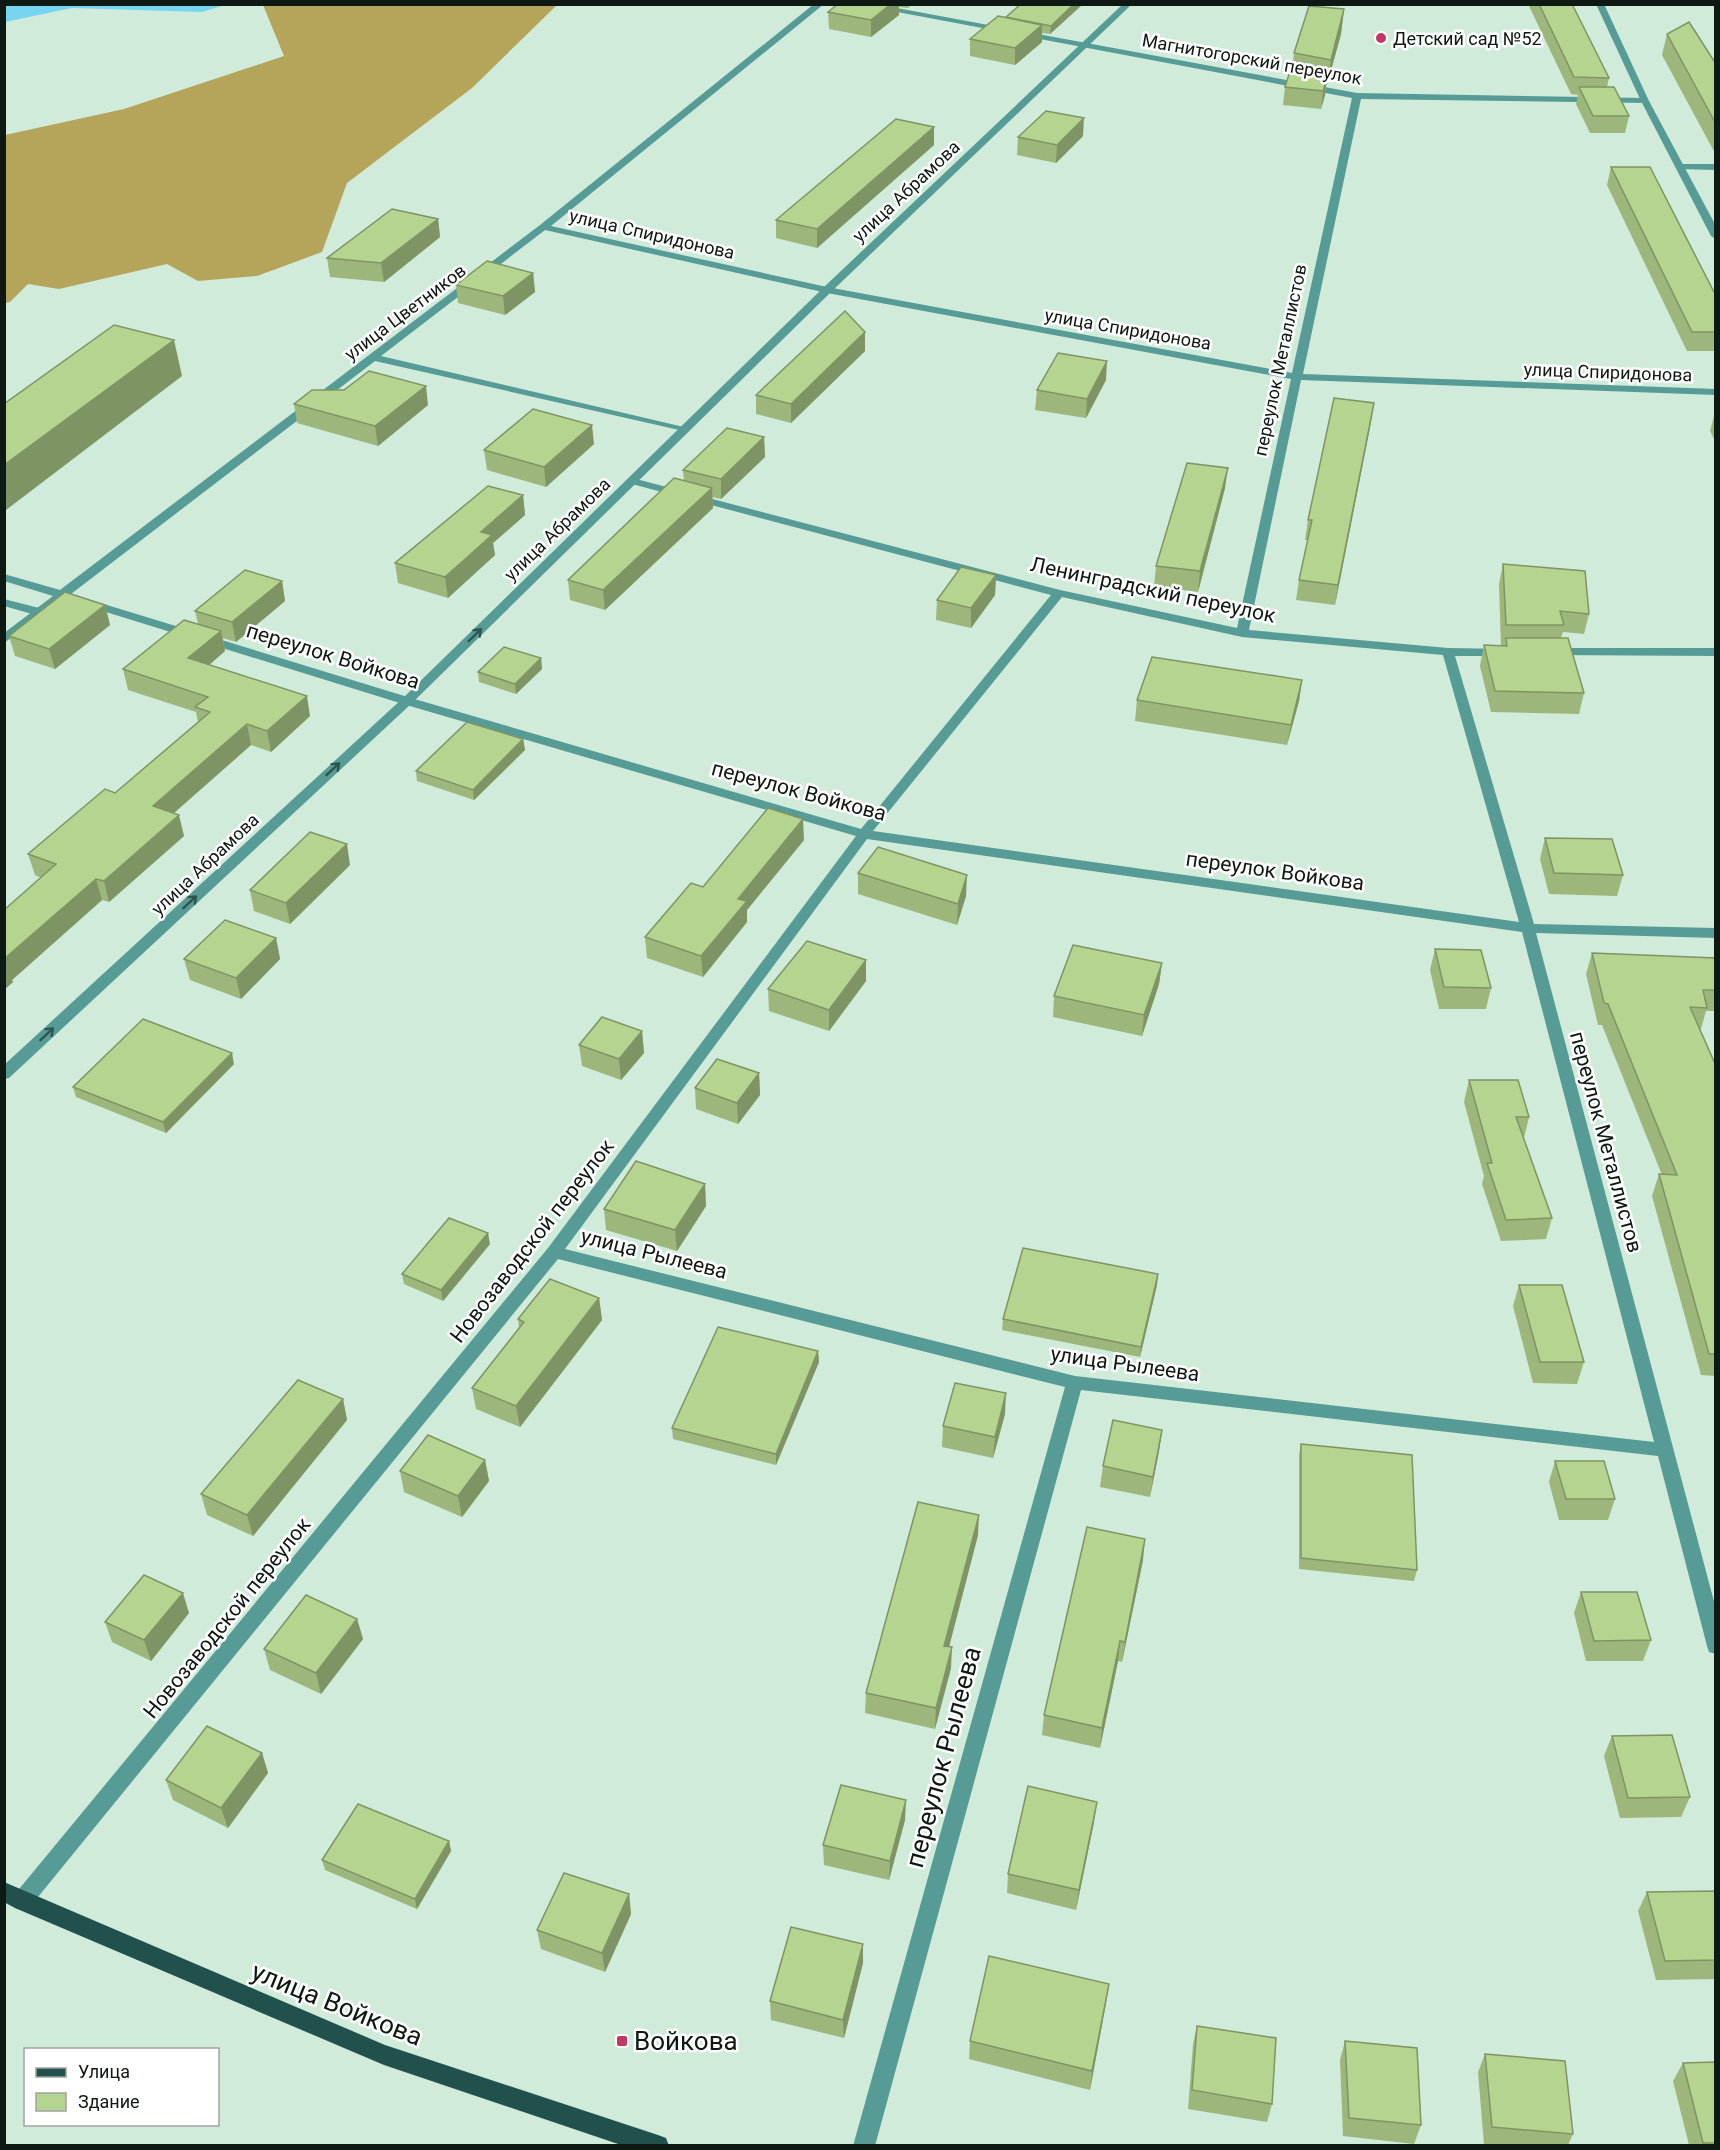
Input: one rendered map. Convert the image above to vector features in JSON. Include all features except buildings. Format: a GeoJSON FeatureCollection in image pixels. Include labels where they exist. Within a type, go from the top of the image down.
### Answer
{"type":"FeatureCollection","features":[{"type":"Feature","properties":{"kind":"main road","name":"улица Войкова"},"geometry":{"type":"LineString","coordinates":[[13,1896],[384,2055],[658,2145]]}},
{"type":"Feature","properties":{"kind":"street","name":"улица Цветников"},"geometry":{"type":"LineString","coordinates":[[4,639],[543,226],[820,4]]}},
{"type":"Feature","properties":{"kind":"street","name":"Магнитогорский переулок"},"geometry":{"type":"LineString","coordinates":[[859,4],[1357,96],[1645,101]]}},
{"type":"Feature","properties":{"kind":"street","name":"улица Абрамова"},"geometry":{"type":"LineString","coordinates":[[4,1074],[407,700],[827,290],[1128,4]]}},
{"type":"Feature","properties":{"kind":"street"},"geometry":{"type":"LineString","coordinates":[[1600,4],[1645,101],[1716,237]]}},
{"type":"Feature","properties":{"kind":"street","name":"переулок Металлистов"},"geometry":{"type":"LineString","coordinates":[[1242,633],[1357,96]]}},
{"type":"Feature","properties":{"kind":"street"},"geometry":{"type":"LineString","coordinates":[[1681,167],[1716,167]]}},
{"type":"Feature","properties":{"kind":"street","name":"улица Спиридонова"},"geometry":{"type":"LineString","coordinates":[[543,226],[827,290],[1296,377],[1716,392]]}},
{"type":"Feature","properties":{"kind":"street"},"geometry":{"type":"LineString","coordinates":[[373,357],[684,430]]}},
{"type":"Feature","properties":{"kind":"street","name":"Ленинградский переулок"},"geometry":{"type":"LineString","coordinates":[[632,481],[1059,593],[1242,633],[1448,652],[1518,652]]}},
{"type":"Feature","properties":{"kind":"street","name":"переулок Войкова"},"geometry":{"type":"LineString","coordinates":[[4,577],[407,700],[864,834],[1528,928],[1716,933]]}},
{"type":"Feature","properties":{"kind":"street","name":"Новозаводской переулок"},"geometry":{"type":"LineString","coordinates":[[13,1896],[554,1252],[864,834],[1059,593]]}},
{"type":"Feature","properties":{"kind":"street"},"geometry":{"type":"LineString","coordinates":[[4,602],[39,612]]}},
{"type":"Feature","properties":{"kind":"street","name":"переулок Металлистов"},"geometry":{"type":"LineString","coordinates":[[1448,652],[1528,928],[1716,1646]]}},
{"type":"Feature","properties":{"kind":"street"},"geometry":{"type":"LineString","coordinates":[[1541,652],[1716,652]]}},
{"type":"Feature","properties":{"kind":"street","name":"улица Рылеева"},"geometry":{"type":"LineString","coordinates":[[554,1252],[1075,1383],[1665,1450]]}},
{"type":"Feature","properties":{"kind":"street","name":"переулок Рылеева"},"geometry":{"type":"LineString","coordinates":[[864,2145],[1075,1383]]}},
{"type":"Feature","properties":{"kind":"shaded area"},"geometry":{"type":"Polygon","coordinates":[[[263,5],[557,5],[472,88],[347,183],[322,252],[257,276],[198,281],[167,264],[59,289],[28,284],[10,302],[5,303],[5,135],[124,109],[284,56],[263,5]]]}},
{"type":"Feature","properties":{"kind":"water"},"geometry":{"type":"Polygon","coordinates":[[[5,4],[225,5],[202,12],[72,8],[5,22],[5,4]]]}},
{"type":"Feature","properties":{"kind":"place","name":"Детский сад №52"},"geometry":{"type":"Point","coordinates":[1381,38]}},
{"type":"Feature","properties":{"kind":"place","name":"Войкова"},"geometry":{"type":"Point","coordinates":[622,2041]}}]}
